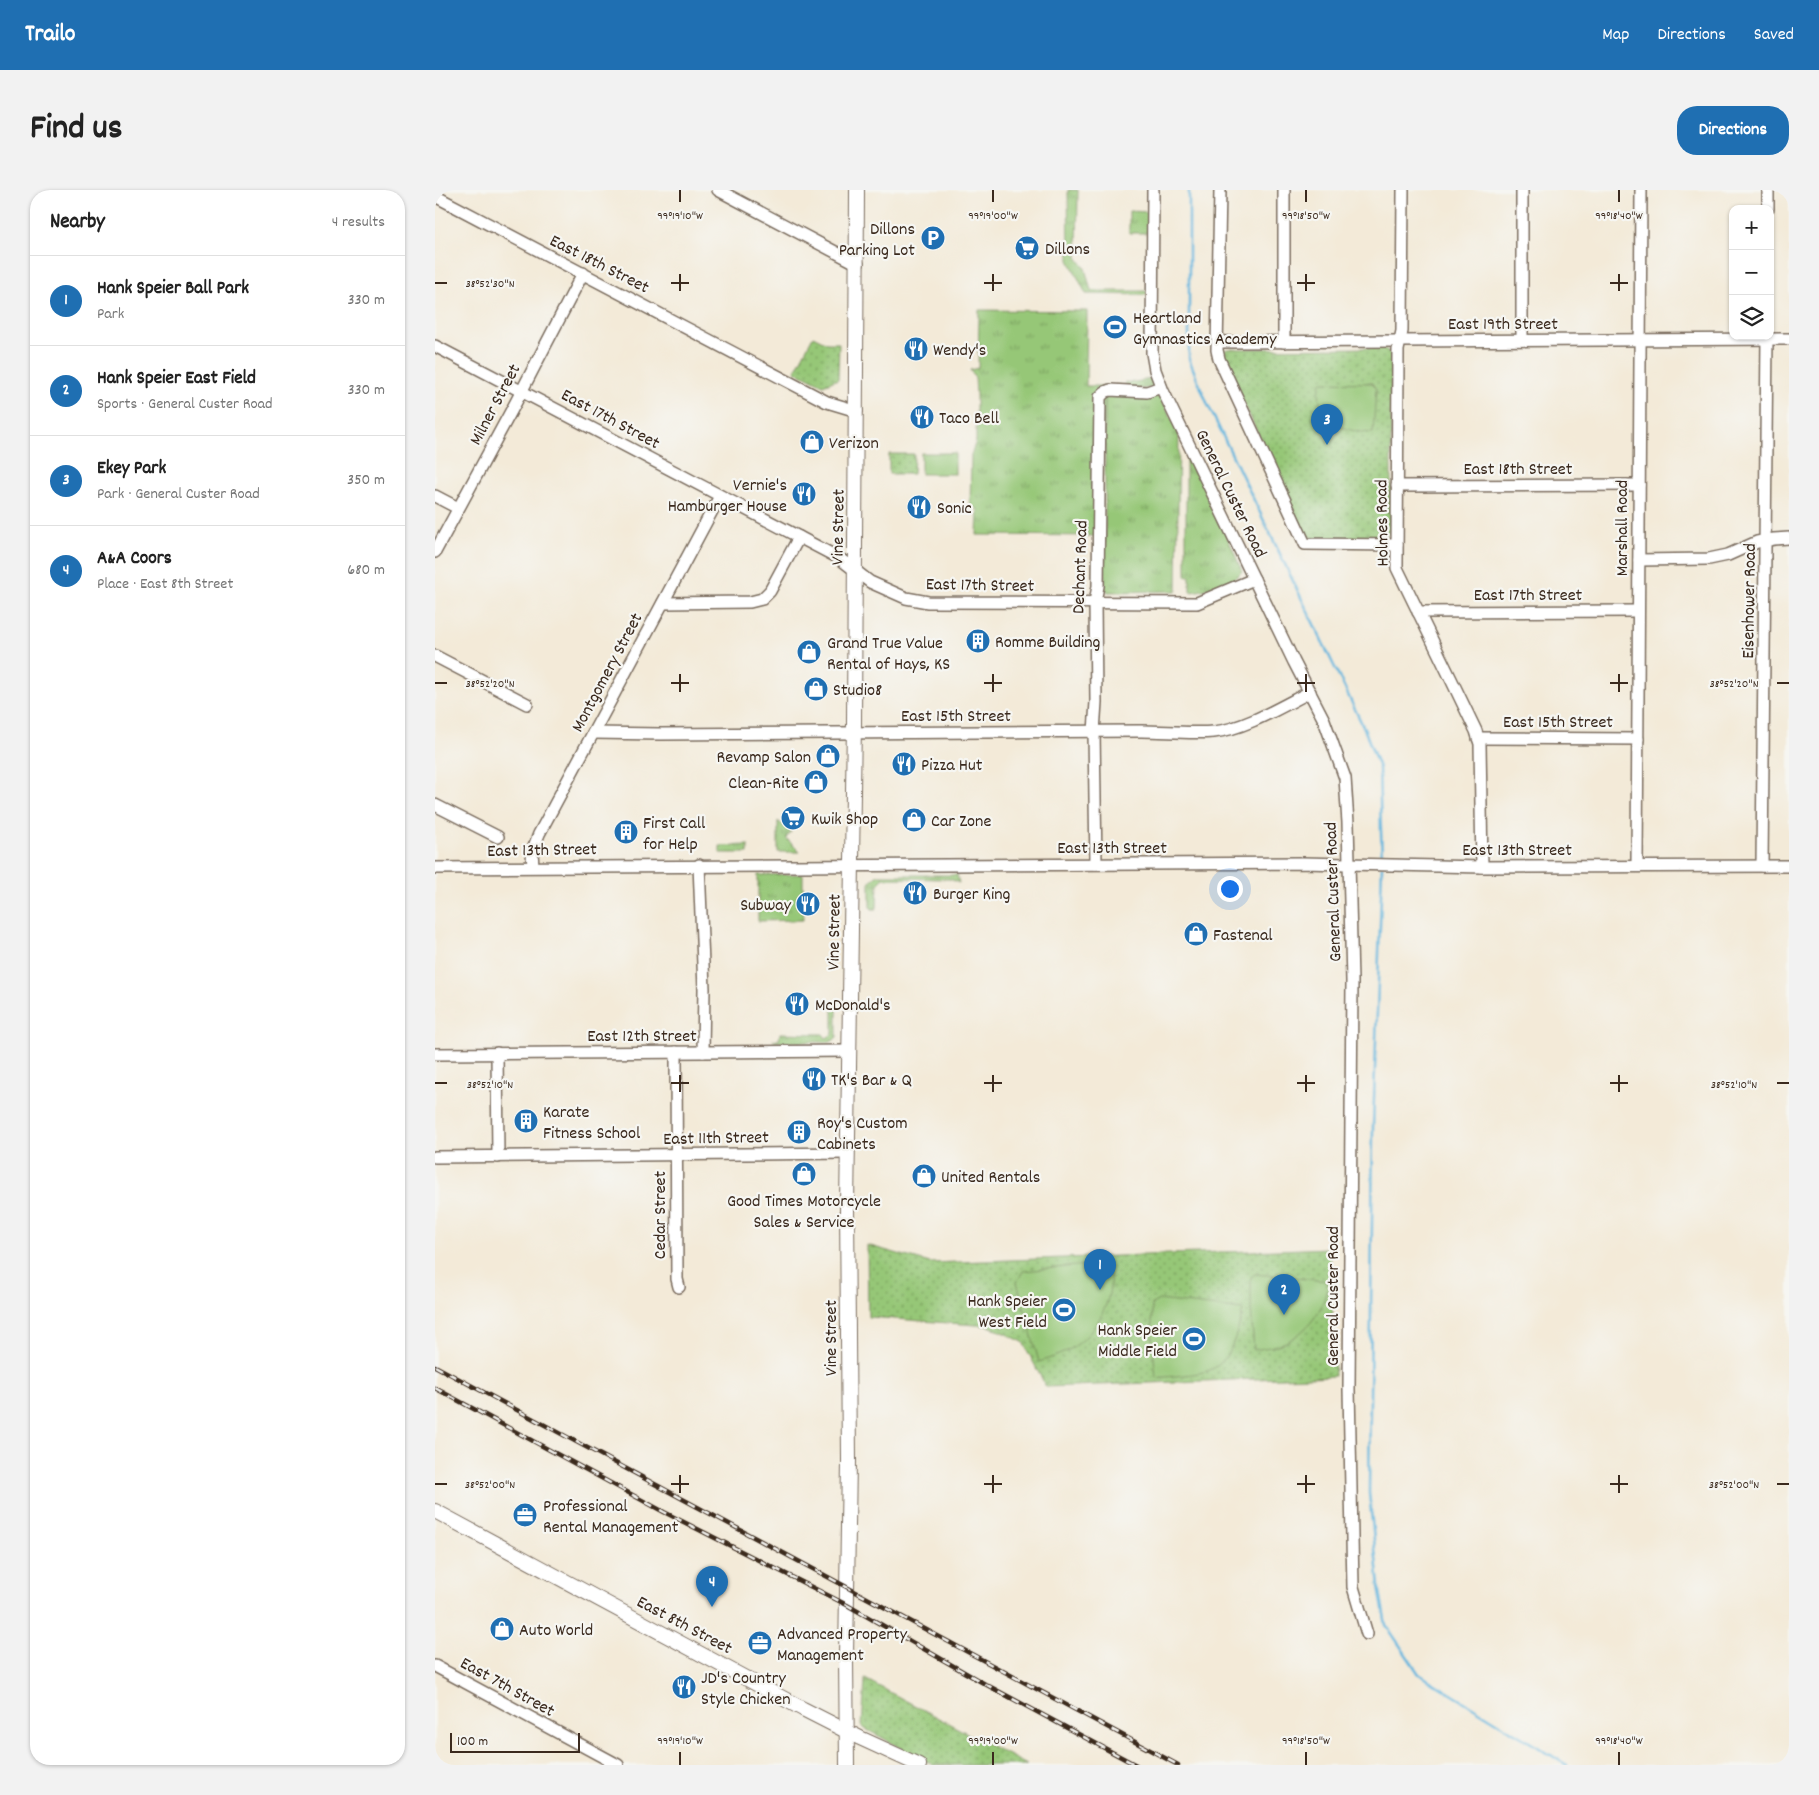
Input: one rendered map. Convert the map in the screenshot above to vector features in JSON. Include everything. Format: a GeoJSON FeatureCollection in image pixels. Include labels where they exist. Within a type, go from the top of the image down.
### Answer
{"type":"FeatureCollection","features":[{"type":"Feature","properties":{"kind":"main road","name":"Vine Street"},"geometry":{"type":"LineString","coordinates":[[847,1765],[846,1658],[849,1461],[848,1153],[853,865],[857,190]]}},
{"type":"Feature","properties":{"kind":"main road","name":"East 8th Street"},"geometry":{"type":"LineString","coordinates":[[435,1511],[803,1710],[919,1765]]}},
{"type":"Feature","properties":{"kind":"street"},"geometry":{"type":"LineString","coordinates":[[718,190],[858,264]]}},
{"type":"Feature","properties":{"kind":"street","name":"General Custer Road"},"geometry":{"type":"LineString","coordinates":[[1153,190],[1152,353],[1155,370],[1161,387],[1324,720],[1345,778],[1352,981],[1349,1389],[1353,1587],[1367,1634]]}},
{"type":"Feature","properties":{"kind":"street"},"geometry":{"type":"LineString","coordinates":[[1219,190],[1219,359],[1305,544],[1397,545]]}},
{"type":"Feature","properties":{"kind":"street"},"geometry":{"type":"LineString","coordinates":[[1284,190],[1284,342]]}},
{"type":"Feature","properties":{"kind":"street","name":"Holmes Road"},"geometry":{"type":"LineString","coordinates":[[1403,190],[1397,568],[1480,744],[1482,867]]}},
{"type":"Feature","properties":{"kind":"street"},"geometry":{"type":"LineString","coordinates":[[1522,190],[1522,340]]}},
{"type":"Feature","properties":{"kind":"street","name":"Marshall Road"},"geometry":{"type":"LineString","coordinates":[[1637,866],[1641,190]]}},
{"type":"Feature","properties":{"kind":"street"},"geometry":{"type":"LineString","coordinates":[[1768,190],[1768,205]]}},
{"type":"Feature","properties":{"kind":"street","name":"East 18th Street"},"geometry":{"type":"LineString","coordinates":[[435,196],[827,402],[857,410]]}},
{"type":"Feature","properties":{"kind":"street","name":"Milner Street"},"geometry":{"type":"LineString","coordinates":[[435,552],[583,274]]}},
{"type":"Feature","properties":{"kind":"street","name":"East 19th Street"},"geometry":{"type":"LineString","coordinates":[[1774,338],[1789,339]]}},
{"type":"Feature","properties":{"kind":"street","name":"East 19th Street"},"geometry":{"type":"LineString","coordinates":[[1218,342],[1729,339]]}},
{"type":"Feature","properties":{"kind":"street","name":"Eisenhower Road"},"geometry":{"type":"LineString","coordinates":[[1762,866],[1767,340]]}},
{"type":"Feature","properties":{"kind":"street","name":"East 17th Street"},"geometry":{"type":"LineString","coordinates":[[435,346],[839,558],[870,582],[915,600],[1197,603],[1254,579]]}},
{"type":"Feature","properties":{"kind":"street","name":"Dechant Road"},"geometry":{"type":"LineString","coordinates":[[1096,864],[1094,732],[1096,702],[1095,602],[1098,586],[1099,397],[1110,390],[1147,392],[1161,387]]}},
{"type":"Feature","properties":{"kind":"street","name":"East 18th Street"},"geometry":{"type":"LineString","coordinates":[[1397,486],[1639,485]]}},
{"type":"Feature","properties":{"kind":"street"},"geometry":{"type":"LineString","coordinates":[[435,496],[458,508]]}},
{"type":"Feature","properties":{"kind":"street","name":"Montgomery Street"},"geometry":{"type":"LineString","coordinates":[[533,866],[532,852],[534,844],[720,496]]}},
{"type":"Feature","properties":{"kind":"street"},"geometry":{"type":"LineString","coordinates":[[663,603],[750,602],[761,599],[770,592],[799,537]]}},
{"type":"Feature","properties":{"kind":"street"},"geometry":{"type":"LineString","coordinates":[[1639,560],[1709,559],[1728,555],[1757,542],[1789,538]]}},
{"type":"Feature","properties":{"kind":"street","name":"East 17th Street"},"geometry":{"type":"LineString","coordinates":[[1418,612],[1638,611]]}},
{"type":"Feature","properties":{"kind":"street"},"geometry":{"type":"LineString","coordinates":[[435,656],[527,704]]}},
{"type":"Feature","properties":{"kind":"street","name":"East 15th Street"},"geometry":{"type":"LineString","coordinates":[[593,733],[1215,732],[1253,721],[1310,692]]}},
{"type":"Feature","properties":{"kind":"street","name":"East 15th Street"},"geometry":{"type":"LineString","coordinates":[[1478,738],[1638,739]]}},
{"type":"Feature","properties":{"kind":"street"},"geometry":{"type":"LineString","coordinates":[[435,805],[497,837]]}},
{"type":"Feature","properties":{"kind":"street","name":"East 13th Street"},"geometry":{"type":"LineString","coordinates":[[435,868],[1096,864],[1349,864],[1482,867],[1789,866]]}},
{"type":"Feature","properties":{"kind":"street"},"geometry":{"type":"LineString","coordinates":[[699,865],[704,989],[703,1052]]}},
{"type":"Feature","properties":{"kind":"street","name":"East 12th Street"},"geometry":{"type":"LineString","coordinates":[[435,1054],[849,1051]]}},
{"type":"Feature","properties":{"kind":"street","name":"Cedar Street"},"geometry":{"type":"LineString","coordinates":[[676,1052],[677,1280],[679,1287]]}},
{"type":"Feature","properties":{"kind":"street"},"geometry":{"type":"LineString","coordinates":[[497,1054],[498,1157]]}},
{"type":"Feature","properties":{"kind":"street","name":"East 11th Street"},"geometry":{"type":"LineString","coordinates":[[435,1157],[848,1153]]}},
{"type":"Feature","properties":{"kind":"street","name":"East 7th Street"},"geometry":{"type":"LineString","coordinates":[[435,1666],[617,1765]]}},
{"type":"Feature","properties":{"kind":"green space"},"geometry":{"type":"Polygon","coordinates":[[[1068,190],[1078,190],[1077,257],[1085,268],[1091,291],[1146,291],[1147,295],[1086,294],[1069,260],[1068,190]]]}},
{"type":"Feature","properties":{"kind":"green space"},"geometry":{"type":"Polygon","coordinates":[[[1129,211],[1150,212],[1149,233],[1129,233],[1129,211]]]}},
{"type":"Feature","properties":{"kind":"green space"},"geometry":{"type":"Polygon","coordinates":[[[979,310],[1087,311],[1086,386],[1125,386],[1125,382],[1150,379],[1159,380],[1161,387],[1105,392],[1098,536],[977,535],[978,509],[970,508],[971,455],[976,441],[976,395],[975,378],[970,370],[978,368],[979,310]]]}},
{"type":"Feature","properties":{"kind":"green space"},"geometry":{"type":"Polygon","coordinates":[[[813,336],[827,343],[839,343],[838,379],[823,385],[795,371],[813,336]]]}},
{"type":"Feature","properties":{"kind":"green space"},"geometry":{"type":"Polygon","coordinates":[[[1383,348],[1391,353],[1391,531],[1383,538],[1312,538],[1305,535],[1221,354],[1227,349],[1383,348]]]}},
{"type":"Feature","properties":{"kind":"green space"},"geometry":{"type":"Polygon","coordinates":[[[1321,382],[1372,383],[1376,389],[1373,433],[1350,430],[1332,421],[1325,414],[1321,405],[1319,395],[1321,382]]]}},
{"type":"Feature","properties":{"kind":"green space"},"geometry":{"type":"Polygon","coordinates":[[[1108,394],[1160,396],[1179,432],[1177,591],[1108,592],[1105,589],[1105,397],[1108,394]]]}},
{"type":"Feature","properties":{"kind":"green space"},"geometry":{"type":"Polygon","coordinates":[[[921,453],[955,453],[955,474],[921,474],[921,453]]]}},
{"type":"Feature","properties":{"kind":"green space"},"geometry":{"type":"Polygon","coordinates":[[[889,454],[914,454],[913,474],[889,474],[889,454]]]}},
{"type":"Feature","properties":{"kind":"green space"},"geometry":{"type":"Polygon","coordinates":[[[1186,459],[1192,460],[1242,571],[1238,576],[1225,583],[1190,592],[1190,576],[1186,576],[1186,459]]]}},
{"type":"Feature","properties":{"kind":"green space"},"geometry":{"type":"Polygon","coordinates":[[[778,821],[791,832],[786,838],[800,852],[778,852],[778,821]]]}},
{"type":"Feature","properties":{"kind":"green space"},"geometry":{"type":"Polygon","coordinates":[[[748,845],[748,853],[720,853],[720,846],[748,845]]]}},
{"type":"Feature","properties":{"kind":"green space"},"geometry":{"type":"Polygon","coordinates":[[[803,874],[803,920],[758,921],[758,875],[803,874]]]}},
{"type":"Feature","properties":{"kind":"green space"},"geometry":{"type":"Polygon","coordinates":[[[878,875],[957,875],[959,883],[950,879],[884,878],[878,884],[877,907],[872,909],[870,907],[870,881],[878,875]]]}},
{"type":"Feature","properties":{"kind":"green space"},"geometry":{"type":"Polygon","coordinates":[[[833,1007],[837,1007],[837,1037],[834,1040],[830,1042],[774,1042],[773,1040],[779,1040],[780,1033],[823,1034],[826,1038],[833,1034],[833,1007]]]}},
{"type":"Feature","properties":{"kind":"green space"},"geometry":{"type":"Polygon","coordinates":[[[867,1245],[930,1263],[1330,1248],[1335,1376],[1046,1387],[1023,1342],[989,1326],[868,1317],[867,1245]]]}},
{"type":"Feature","properties":{"kind":"green space","name":"Hank Speier West Field"},"geometry":{"type":"Polygon","coordinates":[[[1109,1263],[1109,1295],[1099,1320],[1088,1335],[1071,1349],[1039,1362],[1017,1282],[1023,1271],[1109,1263]]]}},
{"type":"Feature","properties":{"kind":"green space"},"geometry":{"type":"Polygon","coordinates":[[[1255,1274],[1327,1281],[1324,1299],[1320,1308],[1316,1316],[1303,1330],[1284,1343],[1254,1350],[1251,1277],[1255,1274]]]}},
{"type":"Feature","properties":{"kind":"green space","name":"Hank Speier Middle Field"},"geometry":{"type":"Polygon","coordinates":[[[1159,1300],[1243,1310],[1230,1350],[1220,1364],[1202,1372],[1156,1378],[1152,1337],[1152,1304],[1159,1300]]]}},
{"type":"Feature","properties":{"kind":"green space"},"geometry":{"type":"Polygon","coordinates":[[[865,1679],[1027,1765],[933,1765],[862,1727],[865,1679]]]}},
{"type":"Feature","properties":{"kind":"waterway"},"geometry":{"type":"LineString","coordinates":[[1189,190],[1189,359],[1208,405],[1364,728],[1379,768],[1382,862]]}},
{"type":"Feature","properties":{"kind":"waterway"},"geometry":{"type":"LineString","coordinates":[[1382,867],[1373,1127],[1369,1493],[1379,1586],[1386,1625],[1419,1674],[1567,1765]]}},
{"type":"Feature","properties":{"kind":"railway"},"geometry":{"type":"LineString","coordinates":[[435,1366],[1178,1765]]}},
{"type":"Feature","properties":{"kind":"railway"},"geometry":{"type":"LineString","coordinates":[[435,1388],[664,1512],[847,1605],[985,1684],[1136,1765]]}},
{"type":"Feature","properties":{"kind":"place","name":"Dillons Parking Lot"},"geometry":{"type":"Point","coordinates":[933,238]}},
{"type":"Feature","properties":{"kind":"place","name":"Dillons"},"geometry":{"type":"Point","coordinates":[1027,248]}},
{"type":"Feature","properties":{"kind":"place","name":"Heartland Gymnastics Academy"},"geometry":{"type":"Point","coordinates":[1115,327]}},
{"type":"Feature","properties":{"kind":"place","name":"Wendy's"},"geometry":{"type":"Point","coordinates":[916,349]}},
{"type":"Feature","properties":{"kind":"place","name":"Taco Bell"},"geometry":{"type":"Point","coordinates":[922,417]}},
{"type":"Feature","properties":{"kind":"place","name":"Verizon"},"geometry":{"type":"Point","coordinates":[812,442]}},
{"type":"Feature","properties":{"kind":"place","name":"Ekey Park"},"geometry":{"type":"Point","coordinates":[1327,445]}},
{"type":"Feature","properties":{"kind":"place","name":"Vernie's Hamburger House"},"geometry":{"type":"Point","coordinates":[804,494]}},
{"type":"Feature","properties":{"kind":"place","name":"Sonic"},"geometry":{"type":"Point","coordinates":[919,507]}},
{"type":"Feature","properties":{"kind":"place","name":"Romme Building"},"geometry":{"type":"Point","coordinates":[978,641]}},
{"type":"Feature","properties":{"kind":"place","name":"Grand True Value Rental of Hays, KS"},"geometry":{"type":"Point","coordinates":[809,652]}},
{"type":"Feature","properties":{"kind":"place","name":"Studio8"},"geometry":{"type":"Point","coordinates":[816,689]}},
{"type":"Feature","properties":{"kind":"place","name":"Revamp Salon"},"geometry":{"type":"Point","coordinates":[828,756]}},
{"type":"Feature","properties":{"kind":"place","name":"Pizza Hut"},"geometry":{"type":"Point","coordinates":[904,764]}},
{"type":"Feature","properties":{"kind":"place","name":"Clean-Rite"},"geometry":{"type":"Point","coordinates":[816,782]}},
{"type":"Feature","properties":{"kind":"place","name":"Kwik Shop"},"geometry":{"type":"Point","coordinates":[793,818]}},
{"type":"Feature","properties":{"kind":"place","name":"Car Zone"},"geometry":{"type":"Point","coordinates":[914,820]}},
{"type":"Feature","properties":{"kind":"place","name":"First Call for Help"},"geometry":{"type":"Point","coordinates":[626,832]}},
{"type":"Feature","properties":{"kind":"place","name":"Burger King"},"geometry":{"type":"Point","coordinates":[915,893]}},
{"type":"Feature","properties":{"kind":"place","name":"Subway"},"geometry":{"type":"Point","coordinates":[808,904]}},
{"type":"Feature","properties":{"kind":"place","name":"Fastenal"},"geometry":{"type":"Point","coordinates":[1196,934]}},
{"type":"Feature","properties":{"kind":"place","name":"McDonald's"},"geometry":{"type":"Point","coordinates":[797,1004]}},
{"type":"Feature","properties":{"kind":"place","name":"TK's Bar & Q"},"geometry":{"type":"Point","coordinates":[814,1079]}},
{"type":"Feature","properties":{"kind":"place","name":"Karate Fitness School"},"geometry":{"type":"Point","coordinates":[526,1121]}},
{"type":"Feature","properties":{"kind":"place","name":"Roy's Custom Cabinets"},"geometry":{"type":"Point","coordinates":[799,1132]}},
{"type":"Feature","properties":{"kind":"place","name":"Good Times Motorcycle Sales & Service"},"geometry":{"type":"Point","coordinates":[804,1174]}},
{"type":"Feature","properties":{"kind":"place","name":"United Rentals"},"geometry":{"type":"Point","coordinates":[924,1176]}},
{"type":"Feature","properties":{"kind":"place","name":"Hank Speier Ball Park"},"geometry":{"type":"Point","coordinates":[1100,1290]}},
{"type":"Feature","properties":{"kind":"place","name":"Hank Speier West Field"},"geometry":{"type":"Point","coordinates":[1064,1310]}},
{"type":"Feature","properties":{"kind":"place","name":"Hank Speier East Field"},"geometry":{"type":"Point","coordinates":[1284,1315]}},
{"type":"Feature","properties":{"kind":"place","name":"Hank Speier Middle Field"},"geometry":{"type":"Point","coordinates":[1194,1339]}},
{"type":"Feature","properties":{"kind":"place","name":"Professional Rental Management"},"geometry":{"type":"Point","coordinates":[525,1515]}},
{"type":"Feature","properties":{"kind":"place","name":"A&A Coors"},"geometry":{"type":"Point","coordinates":[712,1607]}},
{"type":"Feature","properties":{"kind":"place","name":"Auto World"},"geometry":{"type":"Point","coordinates":[502,1629]}},
{"type":"Feature","properties":{"kind":"place","name":"Advanced Property Management"},"geometry":{"type":"Point","coordinates":[760,1643]}},
{"type":"Feature","properties":{"kind":"place","name":"JD's Country Style Chicken"},"geometry":{"type":"Point","coordinates":[684,1687]}}]}
